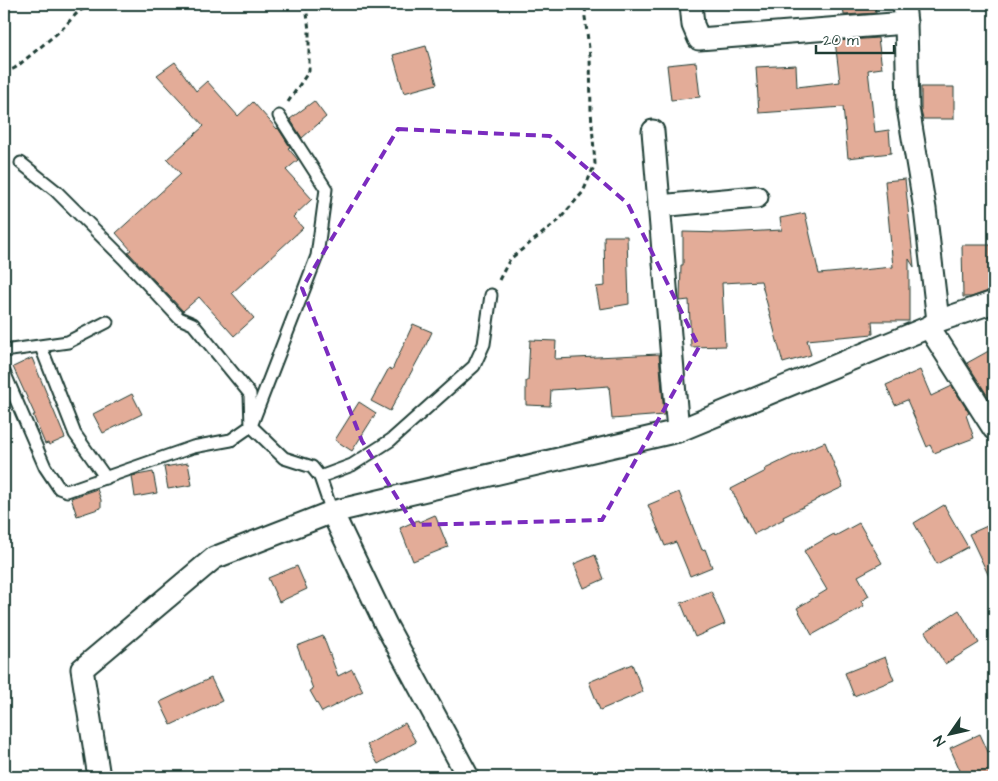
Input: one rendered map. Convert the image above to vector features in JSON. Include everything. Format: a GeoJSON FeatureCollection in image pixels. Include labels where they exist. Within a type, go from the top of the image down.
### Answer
{"type":"FeatureCollection","features":[{"type":"Feature","properties":{"kind":"street"},"geometry":{"type":"LineString","coordinates":[[691,4],[693,25],[699,39],[905,13],[908,108],[926,209],[934,324],[994,430]]}},
{"type":"Feature","properties":{"kind":"street"},"geometry":{"type":"LineString","coordinates":[[653,131],[678,431]]}},
{"type":"Feature","properties":{"kind":"street"},"geometry":{"type":"LineString","coordinates":[[659,206],[757,197]]}},
{"type":"Feature","properties":{"kind":"street"},"geometry":{"type":"LineString","coordinates":[[99,777],[82,669],[214,558],[332,512],[678,431],[934,324],[994,302]]}},
{"type":"Feature","properties":{"kind":"street"},"geometry":{"type":"LineString","coordinates":[[332,512],[386,625],[468,777]]}},
{"type":"Feature","properties":{"kind":"lane"},"geometry":{"type":"LineString","coordinates":[[4,372],[45,467],[59,488],[67,491],[193,447],[231,440],[251,426],[317,256],[326,189],[279,116]]}},
{"type":"Feature","properties":{"kind":"lane"},"geometry":{"type":"LineString","coordinates":[[21,163],[56,191],[123,258],[179,318],[193,324],[250,394],[251,426],[284,458],[312,467],[320,478],[332,512]]}},
{"type":"Feature","properties":{"kind":"lane"},"geometry":{"type":"LineString","coordinates":[[320,478],[352,465],[391,440],[474,366],[484,344],[491,296]]}},
{"type":"Feature","properties":{"kind":"lane"},"geometry":{"type":"LineString","coordinates":[[4,351],[68,342],[107,322]]}},
{"type":"Feature","properties":{"kind":"lane"},"geometry":{"type":"LineString","coordinates":[[41,347],[75,434],[106,478]]}},
{"type":"Feature","properties":{"kind":"path"},"geometry":{"type":"LineString","coordinates":[[4,73],[15,68],[61,30],[79,11],[96,4]]}},
{"type":"Feature","properties":{"kind":"path"},"geometry":{"type":"LineString","coordinates":[[279,116],[309,71],[309,31],[306,4]]}},
{"type":"Feature","properties":{"kind":"path"},"geometry":{"type":"LineString","coordinates":[[491,296],[510,259],[558,221],[582,192],[595,164],[591,112],[590,56],[585,17],[586,4]]}},
{"type":"Feature","properties":{"kind":"highlighted area"},"geometry":{"type":"Polygon","coordinates":[[[398,129],[550,136],[628,204],[699,347],[602,520],[414,525],[362,441],[302,288],[398,129]]]}},
{"type":"Feature","properties":{"kind":"building"},"geometry":{"type":"Polygon","coordinates":[[[843,4],[875,4],[876,13],[844,15],[843,4]]]}},
{"type":"Feature","properties":{"kind":"building"},"geometry":{"type":"Polygon","coordinates":[[[878,38],[882,68],[868,70],[875,132],[889,130],[891,153],[848,158],[843,107],[759,113],[756,67],[796,65],[797,87],[840,82],[835,41],[878,38]]]}},
{"type":"Feature","properties":{"kind":"building"},"geometry":{"type":"Polygon","coordinates":[[[426,46],[437,84],[404,93],[393,55],[426,46]]]}},
{"type":"Feature","properties":{"kind":"building"},"geometry":{"type":"Polygon","coordinates":[[[175,62],[196,91],[207,81],[238,116],[253,102],[278,128],[290,147],[288,148],[298,160],[286,170],[312,199],[293,217],[303,228],[232,293],[254,318],[234,336],[199,297],[183,311],[128,252],[131,250],[116,233],[181,174],[167,159],[204,126],[157,75],[175,62]]]}},
{"type":"Feature","properties":{"kind":"building"},"geometry":{"type":"Polygon","coordinates":[[[696,62],[700,97],[671,100],[667,65],[696,62]]]}},
{"type":"Feature","properties":{"kind":"building"},"geometry":{"type":"Polygon","coordinates":[[[921,87],[954,87],[954,119],[923,119],[921,87]]]}},
{"type":"Feature","properties":{"kind":"building"},"geometry":{"type":"Polygon","coordinates":[[[314,101],[326,117],[302,138],[290,119],[314,101]]]}},
{"type":"Feature","properties":{"kind":"building"},"geometry":{"type":"Polygon","coordinates":[[[905,179],[914,267],[909,259],[909,321],[872,321],[873,334],[807,340],[811,355],[783,363],[761,281],[722,283],[725,346],[691,347],[689,300],[680,301],[683,232],[724,233],[782,230],[780,218],[805,213],[819,274],[893,267],[885,181],[905,179]]]}},
{"type":"Feature","properties":{"kind":"building"},"geometry":{"type":"Polygon","coordinates":[[[604,236],[627,236],[629,304],[600,309],[596,287],[605,286],[604,236]]]}},
{"type":"Feature","properties":{"kind":"building"},"geometry":{"type":"Polygon","coordinates":[[[962,245],[991,245],[991,290],[971,297],[963,297],[962,245]]]}},
{"type":"Feature","properties":{"kind":"building"},"geometry":{"type":"Polygon","coordinates":[[[413,324],[432,332],[390,411],[371,401],[389,368],[392,370],[413,324]]]}},
{"type":"Feature","properties":{"kind":"building"},"geometry":{"type":"Polygon","coordinates":[[[530,340],[556,341],[555,359],[659,354],[664,415],[612,419],[609,386],[551,390],[550,406],[526,405],[530,340]]]}},
{"type":"Feature","properties":{"kind":"building"},"geometry":{"type":"Polygon","coordinates":[[[994,348],[994,406],[967,363],[994,348]]]}},
{"type":"Feature","properties":{"kind":"building"},"geometry":{"type":"Polygon","coordinates":[[[32,358],[65,438],[49,445],[48,443],[45,444],[33,415],[35,415],[13,367],[32,358]]]}},
{"type":"Feature","properties":{"kind":"building"},"geometry":{"type":"Polygon","coordinates":[[[920,370],[931,396],[952,386],[969,413],[966,415],[974,438],[934,453],[930,445],[927,447],[907,400],[895,405],[886,385],[920,370]]]}},
{"type":"Feature","properties":{"kind":"building"},"geometry":{"type":"Polygon","coordinates":[[[132,394],[142,414],[103,433],[93,414],[132,394]]]}},
{"type":"Feature","properties":{"kind":"building"},"geometry":{"type":"Polygon","coordinates":[[[359,402],[376,413],[352,451],[335,440],[359,402]]]}},
{"type":"Feature","properties":{"kind":"building"},"geometry":{"type":"Polygon","coordinates":[[[825,442],[843,487],[815,500],[783,517],[784,519],[754,534],[731,489],[766,471],[765,469],[825,442]]]}},
{"type":"Feature","properties":{"kind":"building"},"geometry":{"type":"Polygon","coordinates":[[[188,463],[192,485],[168,489],[164,467],[188,463]]]}},
{"type":"Feature","properties":{"kind":"building"},"geometry":{"type":"Polygon","coordinates":[[[153,472],[157,493],[135,497],[132,476],[153,472]]]}},
{"type":"Feature","properties":{"kind":"building"},"geometry":{"type":"Polygon","coordinates":[[[97,489],[101,500],[101,508],[77,516],[71,498],[97,489]]]}},
{"type":"Feature","properties":{"kind":"building"},"geometry":{"type":"Polygon","coordinates":[[[679,492],[702,550],[705,549],[712,567],[690,576],[676,542],[665,546],[648,505],[679,492]]]}},
{"type":"Feature","properties":{"kind":"building"},"geometry":{"type":"Polygon","coordinates":[[[944,505],[968,547],[937,564],[914,523],[944,505]]]}},
{"type":"Feature","properties":{"kind":"building"},"geometry":{"type":"Polygon","coordinates":[[[435,515],[448,547],[413,561],[400,528],[435,515]]]}},
{"type":"Feature","properties":{"kind":"building"},"geometry":{"type":"Polygon","coordinates":[[[859,523],[882,563],[858,576],[869,596],[861,601],[864,606],[812,635],[797,608],[827,590],[804,551],[834,534],[835,536],[859,523]]]}},
{"type":"Feature","properties":{"kind":"building"},"geometry":{"type":"Polygon","coordinates":[[[994,523],[994,587],[969,534],[994,523]]]}},
{"type":"Feature","properties":{"kind":"building"},"geometry":{"type":"Polygon","coordinates":[[[595,555],[604,579],[584,588],[574,564],[595,555]]]}},
{"type":"Feature","properties":{"kind":"building"},"geometry":{"type":"Polygon","coordinates":[[[297,566],[307,589],[279,602],[268,578],[297,566]]]}},
{"type":"Feature","properties":{"kind":"building"},"geometry":{"type":"Polygon","coordinates":[[[711,591],[725,624],[695,637],[681,603],[711,591]]]}},
{"type":"Feature","properties":{"kind":"building"},"geometry":{"type":"Polygon","coordinates":[[[959,610],[979,643],[945,664],[925,632],[959,610]]]}},
{"type":"Feature","properties":{"kind":"building"},"geometry":{"type":"Polygon","coordinates":[[[323,636],[338,676],[352,669],[363,691],[322,712],[310,691],[313,689],[297,646],[323,636]]]}},
{"type":"Feature","properties":{"kind":"building"},"geometry":{"type":"Polygon","coordinates":[[[885,657],[894,680],[854,696],[845,673],[885,657]]]}},
{"type":"Feature","properties":{"kind":"building"},"geometry":{"type":"Polygon","coordinates":[[[632,664],[643,692],[600,710],[589,682],[632,664]]]}},
{"type":"Feature","properties":{"kind":"building"},"geometry":{"type":"Polygon","coordinates":[[[211,678],[222,701],[171,725],[160,702],[211,678]]]}},
{"type":"Feature","properties":{"kind":"building"},"geometry":{"type":"Polygon","coordinates":[[[405,723],[416,742],[378,764],[367,745],[405,723]]]}},
{"type":"Feature","properties":{"kind":"building"},"geometry":{"type":"Polygon","coordinates":[[[980,734],[994,765],[994,777],[963,777],[950,748],[980,734]]]}}]}
